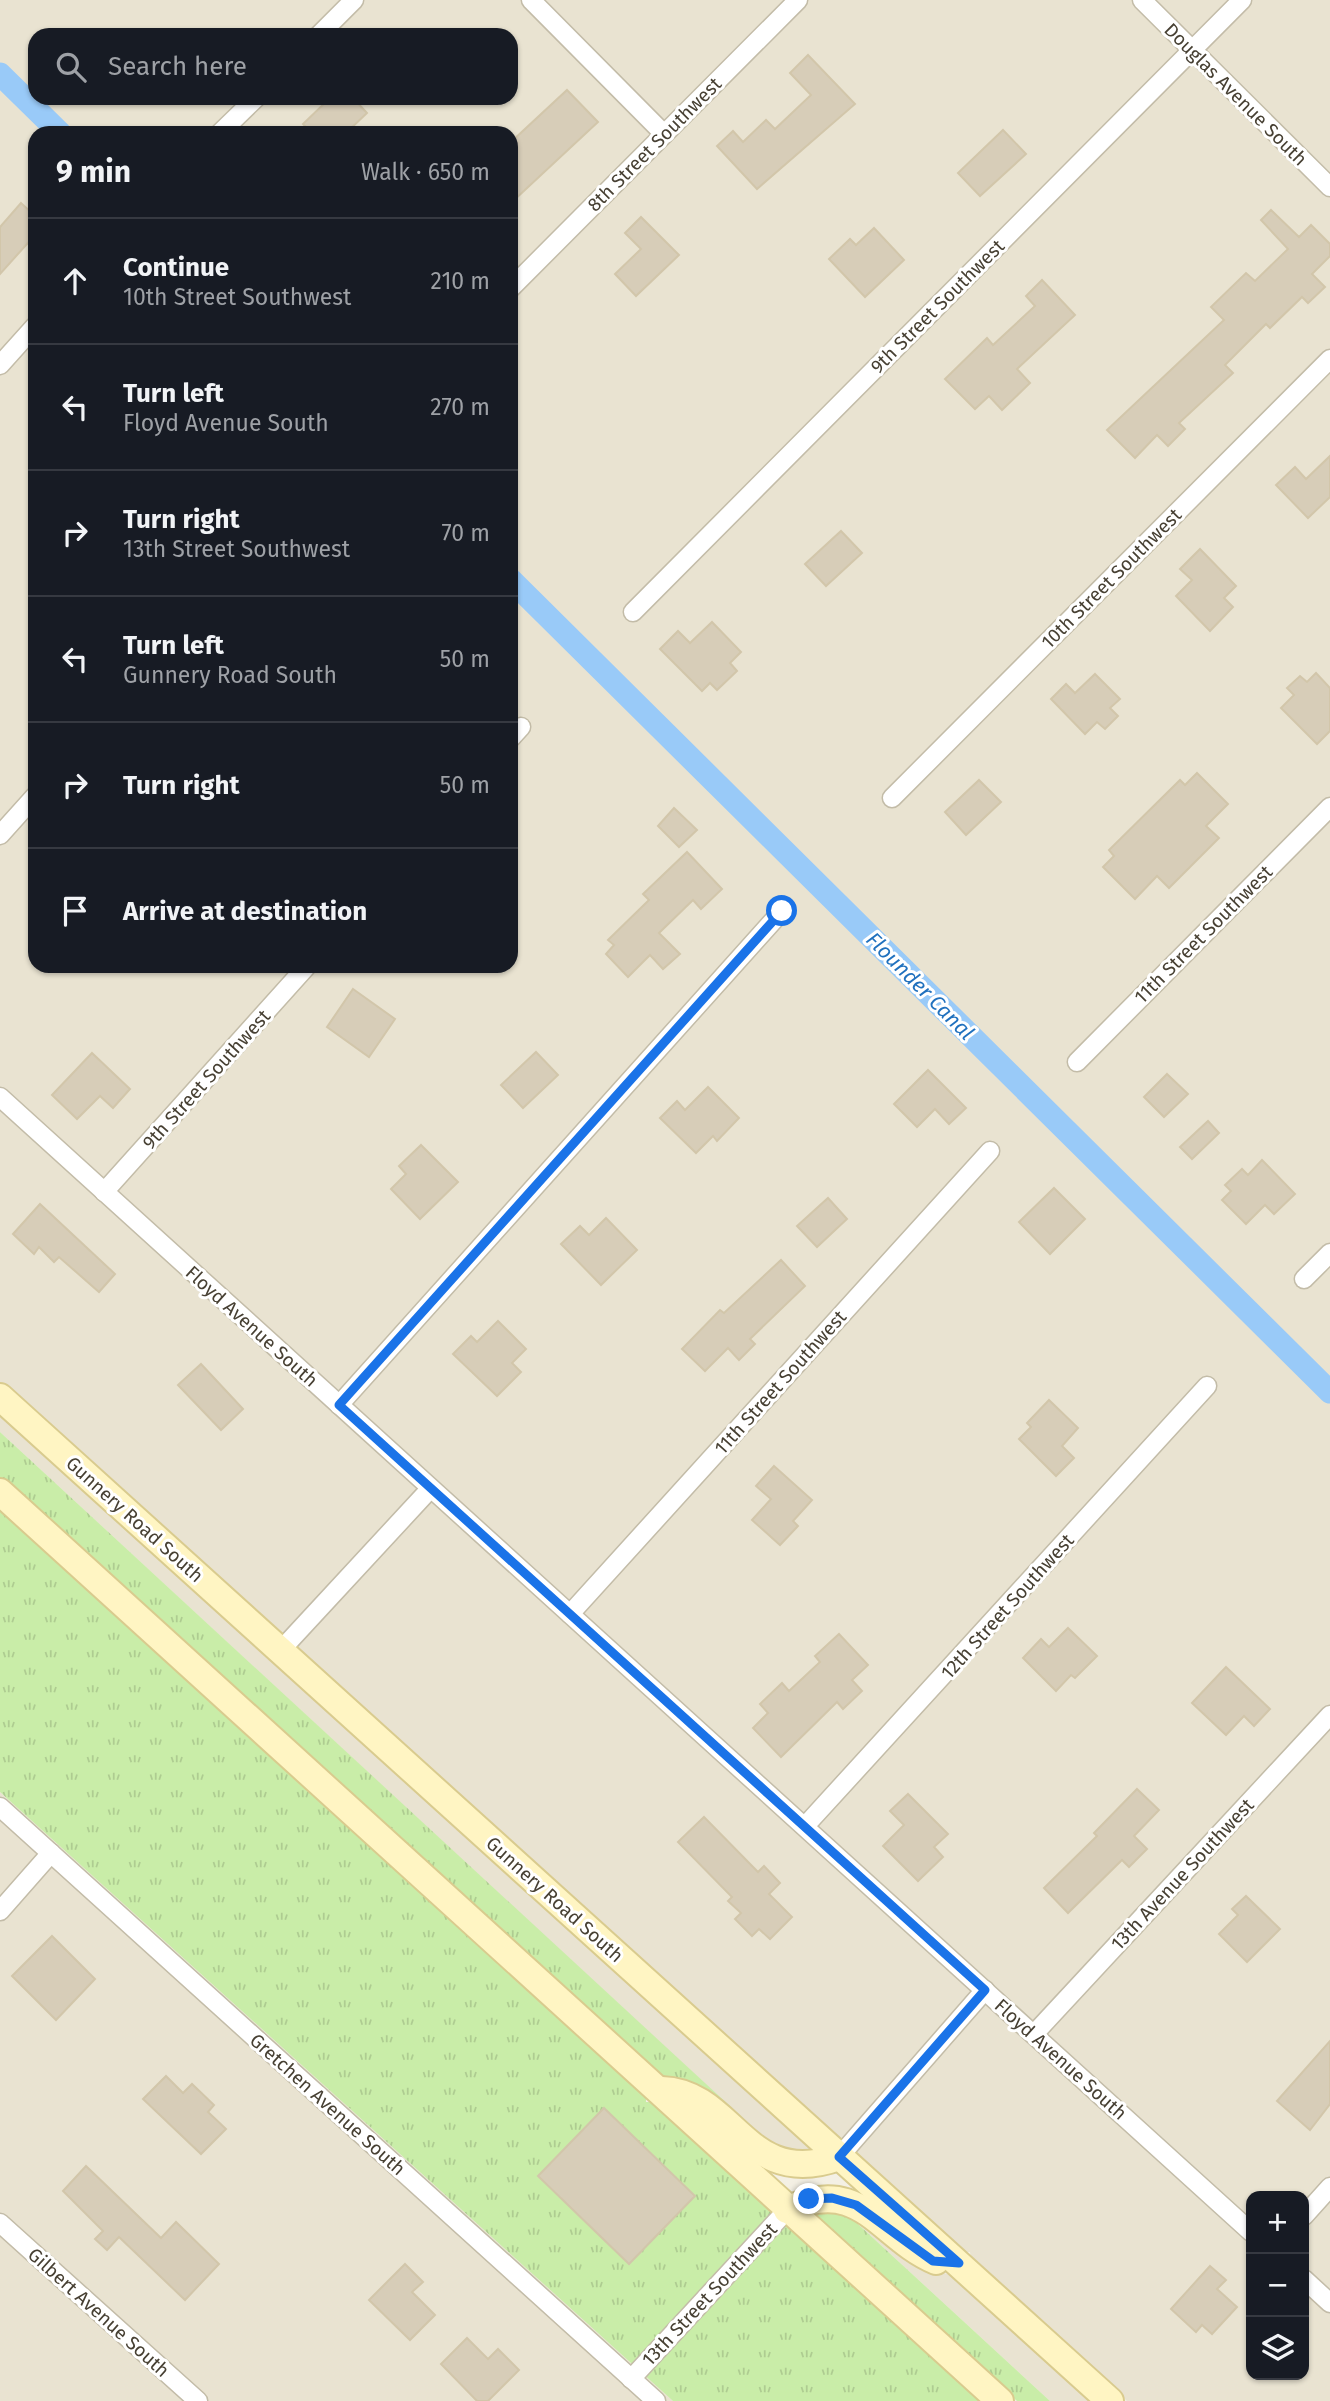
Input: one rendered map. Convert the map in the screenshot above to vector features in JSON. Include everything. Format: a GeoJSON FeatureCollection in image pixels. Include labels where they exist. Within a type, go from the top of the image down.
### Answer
{"type":"FeatureCollection","features":[{"type":"Feature","properties":{"kind":"main road","name":"Gunnery Road South"},"geometry":{"type":"LineString","coordinates":[[0,1397],[1110,2401]]}},
{"type":"Feature","properties":{"kind":"main road"},"geometry":{"type":"LineString","coordinates":[[0,1492],[1000,2401]]}},
{"type":"Feature","properties":{"kind":"main road"},"geometry":{"type":"LineString","coordinates":[[657,2090],[674,2091],[702,2104],[752,2147],[789,2165],[816,2165],[839,2157]]}},
{"type":"Feature","properties":{"kind":"main road"},"geometry":{"type":"LineString","coordinates":[[787,2210],[809,2199],[832,2198],[856,2205],[933,2261],[959,2263]]}},
{"type":"Feature","properties":{"kind":"street"},"geometry":{"type":"LineString","coordinates":[[326,28],[354,0]]}},
{"type":"Feature","properties":{"kind":"street"},"geometry":{"type":"LineString","coordinates":[[531,0],[664,134]]}},
{"type":"Feature","properties":{"kind":"street","name":"8th Street Southwest"},"geometry":{"type":"LineString","coordinates":[[518,281],[797,0]]}},
{"type":"Feature","properties":{"kind":"street","name":"Douglas Avenue South"},"geometry":{"type":"LineString","coordinates":[[1142,0],[1330,187]]}},
{"type":"Feature","properties":{"kind":"street","name":"9th Street Southwest"},"geometry":{"type":"LineString","coordinates":[[633,612],[1242,0]]}},
{"type":"Feature","properties":{"kind":"street"},"geometry":{"type":"LineString","coordinates":[[227,126],[249,105]]}},
{"type":"Feature","properties":{"kind":"street"},"geometry":{"type":"LineString","coordinates":[[0,365],[28,334]]}},
{"type":"Feature","properties":{"kind":"street","name":"10th Street Southwest"},"geometry":{"type":"LineString","coordinates":[[892,798],[1330,359]]}},
{"type":"Feature","properties":{"kind":"street"},"geometry":{"type":"LineString","coordinates":[[0,835],[28,804]]}},
{"type":"Feature","properties":{"kind":"street","name":"11th Street Southwest"},"geometry":{"type":"LineString","coordinates":[[1077,1062],[1330,807]]}},
{"type":"Feature","properties":{"kind":"street"},"geometry":{"type":"LineString","coordinates":[[339,1405],[782,911]]}},
{"type":"Feature","properties":{"kind":"street","name":"9th Street Southwest"},"geometry":{"type":"LineString","coordinates":[[104,1192],[301,973]]}},
{"type":"Feature","properties":{"kind":"street","name":"Floyd Avenue South"},"geometry":{"type":"LineString","coordinates":[[0,1097],[430,1489],[806,1825],[1246,2227]]}},
{"type":"Feature","properties":{"kind":"street","name":"11th Street Southwest"},"geometry":{"type":"LineString","coordinates":[[570,1614],[990,1151]]}},
{"type":"Feature","properties":{"kind":"street"},"geometry":{"type":"LineString","coordinates":[[1304,1279],[1330,1253]]}},
{"type":"Feature","properties":{"kind":"street","name":"12th Street Southwest"},"geometry":{"type":"LineString","coordinates":[[806,1825],[1207,1386]]}},
{"type":"Feature","properties":{"kind":"street"},"geometry":{"type":"LineString","coordinates":[[281,1650],[430,1489]]}},
{"type":"Feature","properties":{"kind":"street","name":"13th Avenue Southwest"},"geometry":{"type":"LineString","coordinates":[[1034,2034],[1330,1715]]}},
{"type":"Feature","properties":{"kind":"street","name":"Gretchen Avenue South"},"geometry":{"type":"LineString","coordinates":[[0,1807],[656,2401]]}},
{"type":"Feature","properties":{"kind":"street"},"geometry":{"type":"LineString","coordinates":[[0,1911],[51,1853]]}},
{"type":"Feature","properties":{"kind":"street"},"geometry":{"type":"LineString","coordinates":[[839,2157],[985,1990]]}},
{"type":"Feature","properties":{"kind":"street"},"geometry":{"type":"LineString","coordinates":[[1309,2210],[1330,2187]]}},
{"type":"Feature","properties":{"kind":"street","name":"13th Street Southwest"},"geometry":{"type":"LineString","coordinates":[[631,2379],[787,2210]]}},
{"type":"Feature","properties":{"kind":"street","name":"Gilbert Avenue South"},"geometry":{"type":"LineString","coordinates":[[0,2223],[198,2401]]}},
{"type":"Feature","properties":{"kind":"street"},"geometry":{"type":"LineString","coordinates":[[1309,2284],[1330,2303]]}},
{"type":"Feature","properties":{"kind":"shaded area"},"geometry":{"type":"Polygon","coordinates":[[[0,0],[1330,0],[1330,2401],[1127,2401],[971,2258],[970,2252],[963,2252],[0,1382],[0,0]]]}},
{"type":"Feature","properties":{"kind":"shaded area"},"geometry":{"type":"Polygon","coordinates":[[[0,1413],[817,2151],[791,2153],[769,2143],[0,1432],[0,1413]]]}},
{"type":"Feature","properties":{"kind":"shaded area"},"geometry":{"type":"Polygon","coordinates":[[[0,1792],[673,2401],[0,2401],[0,1792]]]}},
{"type":"Feature","properties":{"kind":"shaded area"},"geometry":{"type":"Polygon","coordinates":[[[847,2214],[933,2273],[955,2274],[1093,2401],[1050,2401],[847,2214]]]}},
{"type":"Feature","properties":{"kind":"green space"},"geometry":{"type":"Polygon","coordinates":[[[0,1432],[770,2143],[661,2079],[0,1478],[0,1432]]]}},
{"type":"Feature","properties":{"kind":"green space"},"geometry":{"type":"Polygon","coordinates":[[[0,1508],[646,2095],[646,2102],[653,2102],[983,2401],[673,2401],[0,1792],[0,1508]]]}},
{"type":"Feature","properties":{"kind":"green space"},"geometry":{"type":"Polygon","coordinates":[[[831,2210],[847,2214],[1050,2401],[1017,2401],[808,2213],[831,2210]]]}},
{"type":"Feature","properties":{"kind":"building"},"geometry":{"type":"Polygon","coordinates":[[[808,55],[855,104],[757,189],[717,146],[733,131],[743,142],[766,120],[775,129],[811,95],[790,73],[808,55]]]}},
{"type":"Feature","properties":{"kind":"building"},"geometry":{"type":"Polygon","coordinates":[[[567,90],[598,122],[518,196],[518,136],[567,90]]]}},
{"type":"Feature","properties":{"kind":"building"},"geometry":{"type":"Polygon","coordinates":[[[323,105],[360,105],[367,113],[353,126],[303,124],[323,105]]]}},
{"type":"Feature","properties":{"kind":"building"},"geometry":{"type":"Polygon","coordinates":[[[1003,130],[1026,154],[980,196],[958,173],[1003,130]]]}},
{"type":"Feature","properties":{"kind":"building"},"geometry":{"type":"Polygon","coordinates":[[[21,203],[28,210],[28,243],[0,274],[0,227],[21,203]]]}},
{"type":"Feature","properties":{"kind":"building"},"geometry":{"type":"Polygon","coordinates":[[[1271,210],[1299,237],[1311,225],[1330,244],[1330,256],[1312,274],[1325,287],[1308,303],[1302,297],[1270,328],[1266,324],[1225,365],[1233,373],[1179,423],[1185,429],[1168,446],[1157,435],[1135,458],[1107,430],[1224,320],[1211,307],[1246,273],[1255,281],[1288,249],[1261,220],[1271,210]]]}},
{"type":"Feature","properties":{"kind":"building"},"geometry":{"type":"Polygon","coordinates":[[[641,217],[679,255],[636,296],[615,274],[641,249],[625,233],[641,217]]]}},
{"type":"Feature","properties":{"kind":"building"},"geometry":{"type":"Polygon","coordinates":[[[874,228],[904,260],[865,297],[829,259],[850,239],[856,245],[874,228]]]}},
{"type":"Feature","properties":{"kind":"building"},"geometry":{"type":"Polygon","coordinates":[[[1042,280],[1075,315],[1017,369],[1030,383],[1002,410],[989,396],[975,409],[945,379],[987,338],[993,345],[1035,306],[1026,296],[1042,280]]]}},
{"type":"Feature","properties":{"kind":"building"},"geometry":{"type":"Polygon","coordinates":[[[1330,456],[1330,497],[1308,518],[1276,485],[1295,467],[1306,479],[1330,456]]]}},
{"type":"Feature","properties":{"kind":"building"},"geometry":{"type":"Polygon","coordinates":[[[841,531],[862,553],[826,586],[805,564],[841,531]]]}},
{"type":"Feature","properties":{"kind":"building"},"geometry":{"type":"Polygon","coordinates":[[[1200,549],[1236,586],[1224,598],[1233,607],[1210,631],[1176,596],[1192,580],[1180,569],[1200,549]]]}},
{"type":"Feature","properties":{"kind":"building"},"geometry":{"type":"Polygon","coordinates":[[[712,622],[741,652],[730,663],[737,671],[717,690],[710,683],[702,691],[660,649],[678,631],[690,643],[712,622]]]}},
{"type":"Feature","properties":{"kind":"building"},"geometry":{"type":"Polygon","coordinates":[[[1316,673],[1330,688],[1330,731],[1317,744],[1281,708],[1294,695],[1287,688],[1300,676],[1307,682],[1316,673]]]}},
{"type":"Feature","properties":{"kind":"building"},"geometry":{"type":"Polygon","coordinates":[[[1095,674],[1120,699],[1110,708],[1118,716],[1105,729],[1097,722],[1085,734],[1051,699],[1066,684],[1075,693],[1095,674]]]}},
{"type":"Feature","properties":{"kind":"building"},"geometry":{"type":"Polygon","coordinates":[[[1197,773],[1228,804],[1206,826],[1219,838],[1169,888],[1157,876],[1135,899],[1103,867],[1114,856],[1109,850],[1180,780],[1185,785],[1197,773]]]}},
{"type":"Feature","properties":{"kind":"building"},"geometry":{"type":"Polygon","coordinates":[[[979,780],[1001,802],[966,835],[945,812],[979,780]]]}},
{"type":"Feature","properties":{"kind":"building"},"geometry":{"type":"Polygon","coordinates":[[[674,808],[697,830],[679,847],[658,826],[674,808]]]}},
{"type":"Feature","properties":{"kind":"building"},"geometry":{"type":"Polygon","coordinates":[[[687,852],[722,889],[701,909],[693,900],[659,933],[680,954],[663,969],[650,955],[628,977],[606,954],[614,945],[608,940],[649,900],[643,894],[687,852]]]}},
{"type":"Feature","properties":{"kind":"building"},"geometry":{"type":"Polygon","coordinates":[[[353,989],[395,1019],[369,1057],[327,1027],[353,989]]]}},
{"type":"Feature","properties":{"kind":"building"},"geometry":{"type":"Polygon","coordinates":[[[536,1052],[558,1075],[523,1108],[501,1085],[536,1052]]]}},
{"type":"Feature","properties":{"kind":"building"},"geometry":{"type":"Polygon","coordinates":[[[92,1053],[130,1089],[113,1108],[100,1096],[77,1119],[52,1095],[92,1053]]]}},
{"type":"Feature","properties":{"kind":"building"},"geometry":{"type":"Polygon","coordinates":[[[928,1070],[966,1108],[949,1124],[935,1109],[917,1127],[894,1104],[928,1070]]]}},
{"type":"Feature","properties":{"kind":"building"},"geometry":{"type":"Polygon","coordinates":[[[1167,1074],[1188,1094],[1164,1117],[1144,1097],[1167,1074]]]}},
{"type":"Feature","properties":{"kind":"building"},"geometry":{"type":"Polygon","coordinates":[[[708,1087],[739,1118],[717,1141],[713,1136],[696,1153],[660,1118],[677,1101],[685,1110],[708,1087]]]}},
{"type":"Feature","properties":{"kind":"building"},"geometry":{"type":"Polygon","coordinates":[[[1208,1121],[1219,1133],[1192,1159],[1180,1147],[1208,1121]]]}},
{"type":"Feature","properties":{"kind":"building"},"geometry":{"type":"Polygon","coordinates":[[[421,1145],[458,1182],[420,1219],[391,1189],[406,1174],[399,1166],[421,1145]]]}},
{"type":"Feature","properties":{"kind":"building"},"geometry":{"type":"Polygon","coordinates":[[[1262,1160],[1295,1194],[1274,1214],[1265,1205],[1246,1224],[1222,1200],[1231,1191],[1225,1185],[1242,1169],[1248,1175],[1262,1160]]]}},
{"type":"Feature","properties":{"kind":"building"},"geometry":{"type":"Polygon","coordinates":[[[1054,1188],[1085,1219],[1050,1254],[1019,1222],[1054,1188]]]}},
{"type":"Feature","properties":{"kind":"building"},"geometry":{"type":"Polygon","coordinates":[[[828,1198],[847,1219],[817,1247],[797,1226],[828,1198]]]}},
{"type":"Feature","properties":{"kind":"building"},"geometry":{"type":"Polygon","coordinates":[[[40,1204],[115,1274],[99,1292],[59,1257],[54,1262],[39,1247],[34,1254],[13,1234],[40,1204]]]}},
{"type":"Feature","properties":{"kind":"building"},"geometry":{"type":"Polygon","coordinates":[[[606,1218],[637,1250],[601,1285],[561,1244],[580,1226],[589,1235],[606,1218]]]}},
{"type":"Feature","properties":{"kind":"building"},"geometry":{"type":"Polygon","coordinates":[[[781,1260],[805,1286],[750,1339],[755,1344],[739,1360],[728,1348],[705,1371],[682,1349],[720,1310],[724,1313],[781,1260]]]}},
{"type":"Feature","properties":{"kind":"building"},"geometry":{"type":"Polygon","coordinates":[[[498,1321],[526,1349],[512,1363],[521,1372],[497,1396],[453,1354],[471,1336],[477,1342],[498,1321]]]}},
{"type":"Feature","properties":{"kind":"building"},"geometry":{"type":"Polygon","coordinates":[[[201,1364],[243,1409],[221,1430],[178,1385],[201,1364]]]}},
{"type":"Feature","properties":{"kind":"building"},"geometry":{"type":"Polygon","coordinates":[[[1049,1400],[1078,1428],[1062,1446],[1074,1458],[1056,1476],[1019,1439],[1031,1427],[1027,1423],[1049,1400]]]}},
{"type":"Feature","properties":{"kind":"building"},"geometry":{"type":"Polygon","coordinates":[[[774,1466],[812,1500],[793,1521],[798,1526],[780,1545],[752,1520],[771,1499],[756,1486],[774,1466]]]}},
{"type":"Feature","properties":{"kind":"building"},"geometry":{"type":"Polygon","coordinates":[[[1068,1628],[1097,1656],[1075,1678],[1071,1675],[1056,1691],[1023,1658],[1041,1639],[1049,1647],[1068,1628]]]}},
{"type":"Feature","properties":{"kind":"building"},"geometry":{"type":"Polygon","coordinates":[[[839,1634],[868,1665],[852,1680],[862,1691],[843,1709],[837,1702],[781,1757],[753,1728],[768,1713],[760,1704],[782,1683],[789,1691],[820,1662],[815,1656],[839,1634]]]}},
{"type":"Feature","properties":{"kind":"building"},"geometry":{"type":"Polygon","coordinates":[[[1226,1667],[1270,1709],[1254,1726],[1244,1716],[1226,1735],[1192,1703],[1226,1667]]]}},
{"type":"Feature","properties":{"kind":"building"},"geometry":{"type":"Polygon","coordinates":[[[1137,1789],[1159,1810],[1134,1836],[1147,1849],[1129,1867],[1122,1860],[1068,1913],[1044,1888],[1097,1836],[1094,1833],[1137,1789]]]}},
{"type":"Feature","properties":{"kind":"building"},"geometry":{"type":"Polygon","coordinates":[[[908,1794],[948,1834],[934,1847],[943,1857],[918,1881],[883,1846],[904,1825],[890,1811],[908,1794]]]}},
{"type":"Feature","properties":{"kind":"building"},"geometry":{"type":"Polygon","coordinates":[[[704,1817],[758,1872],[764,1866],[780,1883],[769,1894],[792,1917],[770,1939],[759,1929],[752,1936],[735,1919],[741,1913],[728,1901],[732,1897],[678,1842],[704,1817]]]}},
{"type":"Feature","properties":{"kind":"building"},"geometry":{"type":"Polygon","coordinates":[[[1246,1896],[1280,1929],[1247,1962],[1219,1934],[1238,1915],[1232,1909],[1246,1896]]]}},
{"type":"Feature","properties":{"kind":"building"},"geometry":{"type":"Polygon","coordinates":[[[52,1936],[95,1979],[56,2020],[12,1976],[52,1936]]]}},
{"type":"Feature","properties":{"kind":"building"},"geometry":{"type":"Polygon","coordinates":[[[1330,2041],[1330,2104],[1310,2130],[1277,2101],[1330,2041]]]}},
{"type":"Feature","properties":{"kind":"building"},"geometry":{"type":"Polygon","coordinates":[[[166,2076],[183,2093],[192,2084],[214,2105],[208,2112],[226,2129],[201,2154],[143,2099],[166,2076]]]}},
{"type":"Feature","properties":{"kind":"building"},"geometry":{"type":"Polygon","coordinates":[[[604,2108],[695,2196],[629,2264],[538,2176],[604,2108]]]}},
{"type":"Feature","properties":{"kind":"building"},"geometry":{"type":"Polygon","coordinates":[[[86,2166],[161,2238],[176,2222],[219,2264],[185,2300],[119,2237],[107,2250],[95,2239],[103,2231],[63,2191],[86,2166]]]}},
{"type":"Feature","properties":{"kind":"building"},"geometry":{"type":"Polygon","coordinates":[[[405,2264],[423,2282],[412,2292],[435,2315],[410,2340],[369,2300],[405,2264]]]}},
{"type":"Feature","properties":{"kind":"building"},"geometry":{"type":"Polygon","coordinates":[[[1210,2266],[1226,2280],[1217,2289],[1237,2307],[1212,2334],[1202,2325],[1196,2332],[1171,2309],[1210,2266]]]}},
{"type":"Feature","properties":{"kind":"building"},"geometry":{"type":"Polygon","coordinates":[[[467,2338],[488,2359],[498,2349],[519,2370],[488,2401],[477,2401],[441,2364],[467,2338]]]}},
{"type":"Feature","properties":{"kind":"waterway","name":"Flounder Canal"},"geometry":{"type":"LineString","coordinates":[[0,74],[28,102]]}},
{"type":"Feature","properties":{"kind":"waterway","name":"Flounder Canal"},"geometry":{"type":"LineString","coordinates":[[32,105],[53,126]]}},
{"type":"Feature","properties":{"kind":"waterway","name":"Flounder Canal"},"geometry":{"type":"LineString","coordinates":[[518,587],[1330,1392]]}},
{"type":"Feature","properties":{"kind":"route"},"geometry":{"type":"LineString","coordinates":[[782,911],[408,1324],[339,1405],[806,1825],[985,1990],[839,2157],[959,2263],[933,2261],[856,2205],[832,2198],[809,2199]]}}]}
